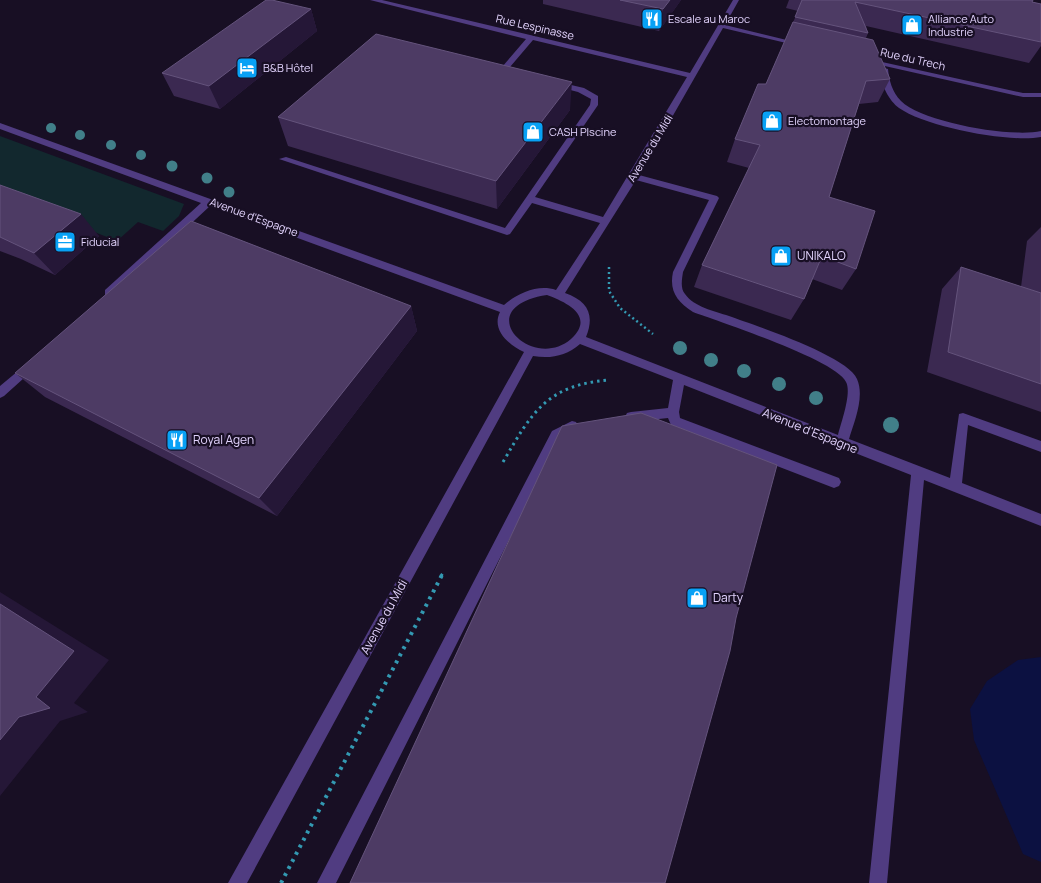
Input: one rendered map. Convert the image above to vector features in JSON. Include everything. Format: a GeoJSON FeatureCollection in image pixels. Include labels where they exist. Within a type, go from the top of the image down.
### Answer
{"type":"FeatureCollection","features":[{"type":"Feature","properties":{"kind":"street","name":"Rue Lespinasse"},"geometry":{"type":"LineString","coordinates":[[373,0],[692,76]]}},
{"type":"Feature","properties":{"kind":"street","name":"Avenue du Midi"},"geometry":{"type":"LineString","coordinates":[[560,293],[634,176],[736,0]]}},
{"type":"Feature","properties":{"kind":"street"},"geometry":{"type":"LineString","coordinates":[[722,26],[808,47]]}},
{"type":"Feature","properties":{"kind":"street"},"geometry":{"type":"LineString","coordinates":[[528,77],[510,72],[506,67],[531,38]]}},
{"type":"Feature","properties":{"kind":"street","name":"Rue du Trech"},"geometry":{"type":"LineString","coordinates":[[855,58],[1023,96],[1041,95]]}},
{"type":"Feature","properties":{"kind":"street"},"geometry":{"type":"LineString","coordinates":[[884,64],[884,80],[897,102],[904,108],[962,127],[1012,136],[1036,136],[1041,134]]}},
{"type":"Feature","properties":{"kind":"street"},"geometry":{"type":"LineString","coordinates":[[283,159],[507,232],[594,105],[595,98],[581,90],[546,81]]}},
{"type":"Feature","properties":{"kind":"street","name":"Avenue d'Espagne"},"geometry":{"type":"LineString","coordinates":[[0,126],[506,310]]}},
{"type":"Feature","properties":{"kind":"street"},"geometry":{"type":"LineString","coordinates":[[634,176],[714,198],[678,272],[675,282],[677,293],[684,302],[696,309],[811,353],[833,364],[851,378],[854,389],[842,444]]}},
{"type":"Feature","properties":{"kind":"street"},"geometry":{"type":"LineString","coordinates":[[530,199],[605,220]]}},
{"type":"Feature","properties":{"kind":"street"},"geometry":{"type":"LineString","coordinates":[[100,302],[209,201]]}},
{"type":"Feature","properties":{"kind":"street"},"geometry":{"type":"LineString","coordinates":[[534,292],[560,293],[578,304],[583,312],[586,321],[580,338],[571,346],[558,352],[530,351],[510,338],[505,329],[504,320],[506,310],[513,302],[534,292]]}},
{"type":"Feature","properties":{"kind":"street","name":"Avenue d'Espagne"},"geometry":{"type":"LineString","coordinates":[[580,338],[842,444],[1041,520]]}},
{"type":"Feature","properties":{"kind":"street","name":"Avenue du Midi"},"geometry":{"type":"LineString","coordinates":[[237,883],[530,351]]}},
{"type":"Feature","properties":{"kind":"street"},"geometry":{"type":"LineString","coordinates":[[0,393],[35,361]]}},
{"type":"Feature","properties":{"kind":"street"},"geometry":{"type":"LineString","coordinates":[[679,378],[674,412],[676,421],[834,482]]}},
{"type":"Feature","properties":{"kind":"street"},"geometry":{"type":"LineString","coordinates":[[614,419],[674,412]]}},
{"type":"Feature","properties":{"kind":"street"},"geometry":{"type":"LineString","coordinates":[[955,487],[963,418],[1041,446]]}},
{"type":"Feature","properties":{"kind":"street"},"geometry":{"type":"LineString","coordinates":[[326,883],[556,435],[575,424],[584,423]]}},
{"type":"Feature","properties":{"kind":"street"},"geometry":{"type":"LineString","coordinates":[[878,883],[918,474]]}},
{"type":"Feature","properties":{"kind":"path"},"geometry":{"type":"LineString","coordinates":[[500,467],[524,425],[544,402],[572,385],[586,380],[613,380]]}},
{"type":"Feature","properties":{"kind":"path"},"geometry":{"type":"LineString","coordinates":[[281,883],[444,569]]}},
{"type":"Feature","properties":{"kind":"green space"},"geometry":{"type":"Polygon","coordinates":[[[0,136],[184,204],[179,216],[163,231],[138,222],[117,241],[4,196],[0,198],[0,136]]]}},
{"type":"Feature","properties":{"kind":"shaded area"},"geometry":{"type":"Polygon","coordinates":[[[1041,657],[1041,862],[1023,854],[974,740],[970,709],[987,681],[1018,660],[1041,657]]]}},
{"type":"Feature","properties":{"kind":"building"},"geometry":{"type":"Polygon","coordinates":[[[266,0],[311,9],[209,86],[162,73],[266,0]]]}},
{"type":"Feature","properties":{"kind":"building"},"geometry":{"type":"Polygon","coordinates":[[[620,0],[670,0],[663,9],[620,0]]]}},
{"type":"Feature","properties":{"kind":"building"},"geometry":{"type":"Polygon","coordinates":[[[802,0],[1033,0],[1032,2],[1041,4],[1041,42],[855,2],[868,33],[795,17],[802,0]]]}},
{"type":"Feature","properties":{"kind":"building"},"geometry":{"type":"Polygon","coordinates":[[[793,22],[873,40],[890,79],[866,81],[829,197],[875,211],[856,269],[822,256],[804,299],[702,265],[760,145],[735,139],[758,84],[766,84],[793,22]]]}},
{"type":"Feature","properties":{"kind":"building"},"geometry":{"type":"Polygon","coordinates":[[[376,34],[572,82],[496,181],[278,117],[376,34]]]}},
{"type":"Feature","properties":{"kind":"building"},"geometry":{"type":"Polygon","coordinates":[[[0,185],[81,214],[34,253],[0,237],[0,185]]]}},
{"type":"Feature","properties":{"kind":"building"},"geometry":{"type":"Polygon","coordinates":[[[191,221],[411,306],[259,498],[15,373],[191,221]]]}},
{"type":"Feature","properties":{"kind":"building"},"geometry":{"type":"Polygon","coordinates":[[[961,267],[1041,293],[1041,384],[948,352],[961,267]]]}},
{"type":"Feature","properties":{"kind":"building"},"geometry":{"type":"Polygon","coordinates":[[[641,413],[777,465],[736,618],[730,651],[665,883],[350,883],[562,426],[641,413]]]}},
{"type":"Feature","properties":{"kind":"building"},"geometry":{"type":"Polygon","coordinates":[[[0,604],[74,651],[36,697],[50,708],[19,717],[0,740],[0,604]]]}},
{"type":"Feature","properties":{"kind":"place","name":"Escale au Maroc"},"geometry":{"type":"Point","coordinates":[652,19]}},
{"type":"Feature","properties":{"kind":"place","name":"Alliance Auto Industrie"},"geometry":{"type":"Point","coordinates":[912,25]}},
{"type":"Feature","properties":{"kind":"place","name":"B&B Hôtel"},"geometry":{"type":"Point","coordinates":[247,68]}},
{"type":"Feature","properties":{"kind":"place","name":"Electomontage"},"geometry":{"type":"Point","coordinates":[772,121]}},
{"type":"Feature","properties":{"kind":"place","name":"CASH PIscine"},"geometry":{"type":"Point","coordinates":[533,132]}},
{"type":"Feature","properties":{"kind":"place","name":"Fiducial"},"geometry":{"type":"Point","coordinates":[65,242]}},
{"type":"Feature","properties":{"kind":"place","name":"UNIKALO"},"geometry":{"type":"Point","coordinates":[781,256]}},
{"type":"Feature","properties":{"kind":"place","name":"Royal Agen"},"geometry":{"type":"Point","coordinates":[177,440]}},
{"type":"Feature","properties":{"kind":"place","name":"Darty"},"geometry":{"type":"Point","coordinates":[697,598]}}]}
